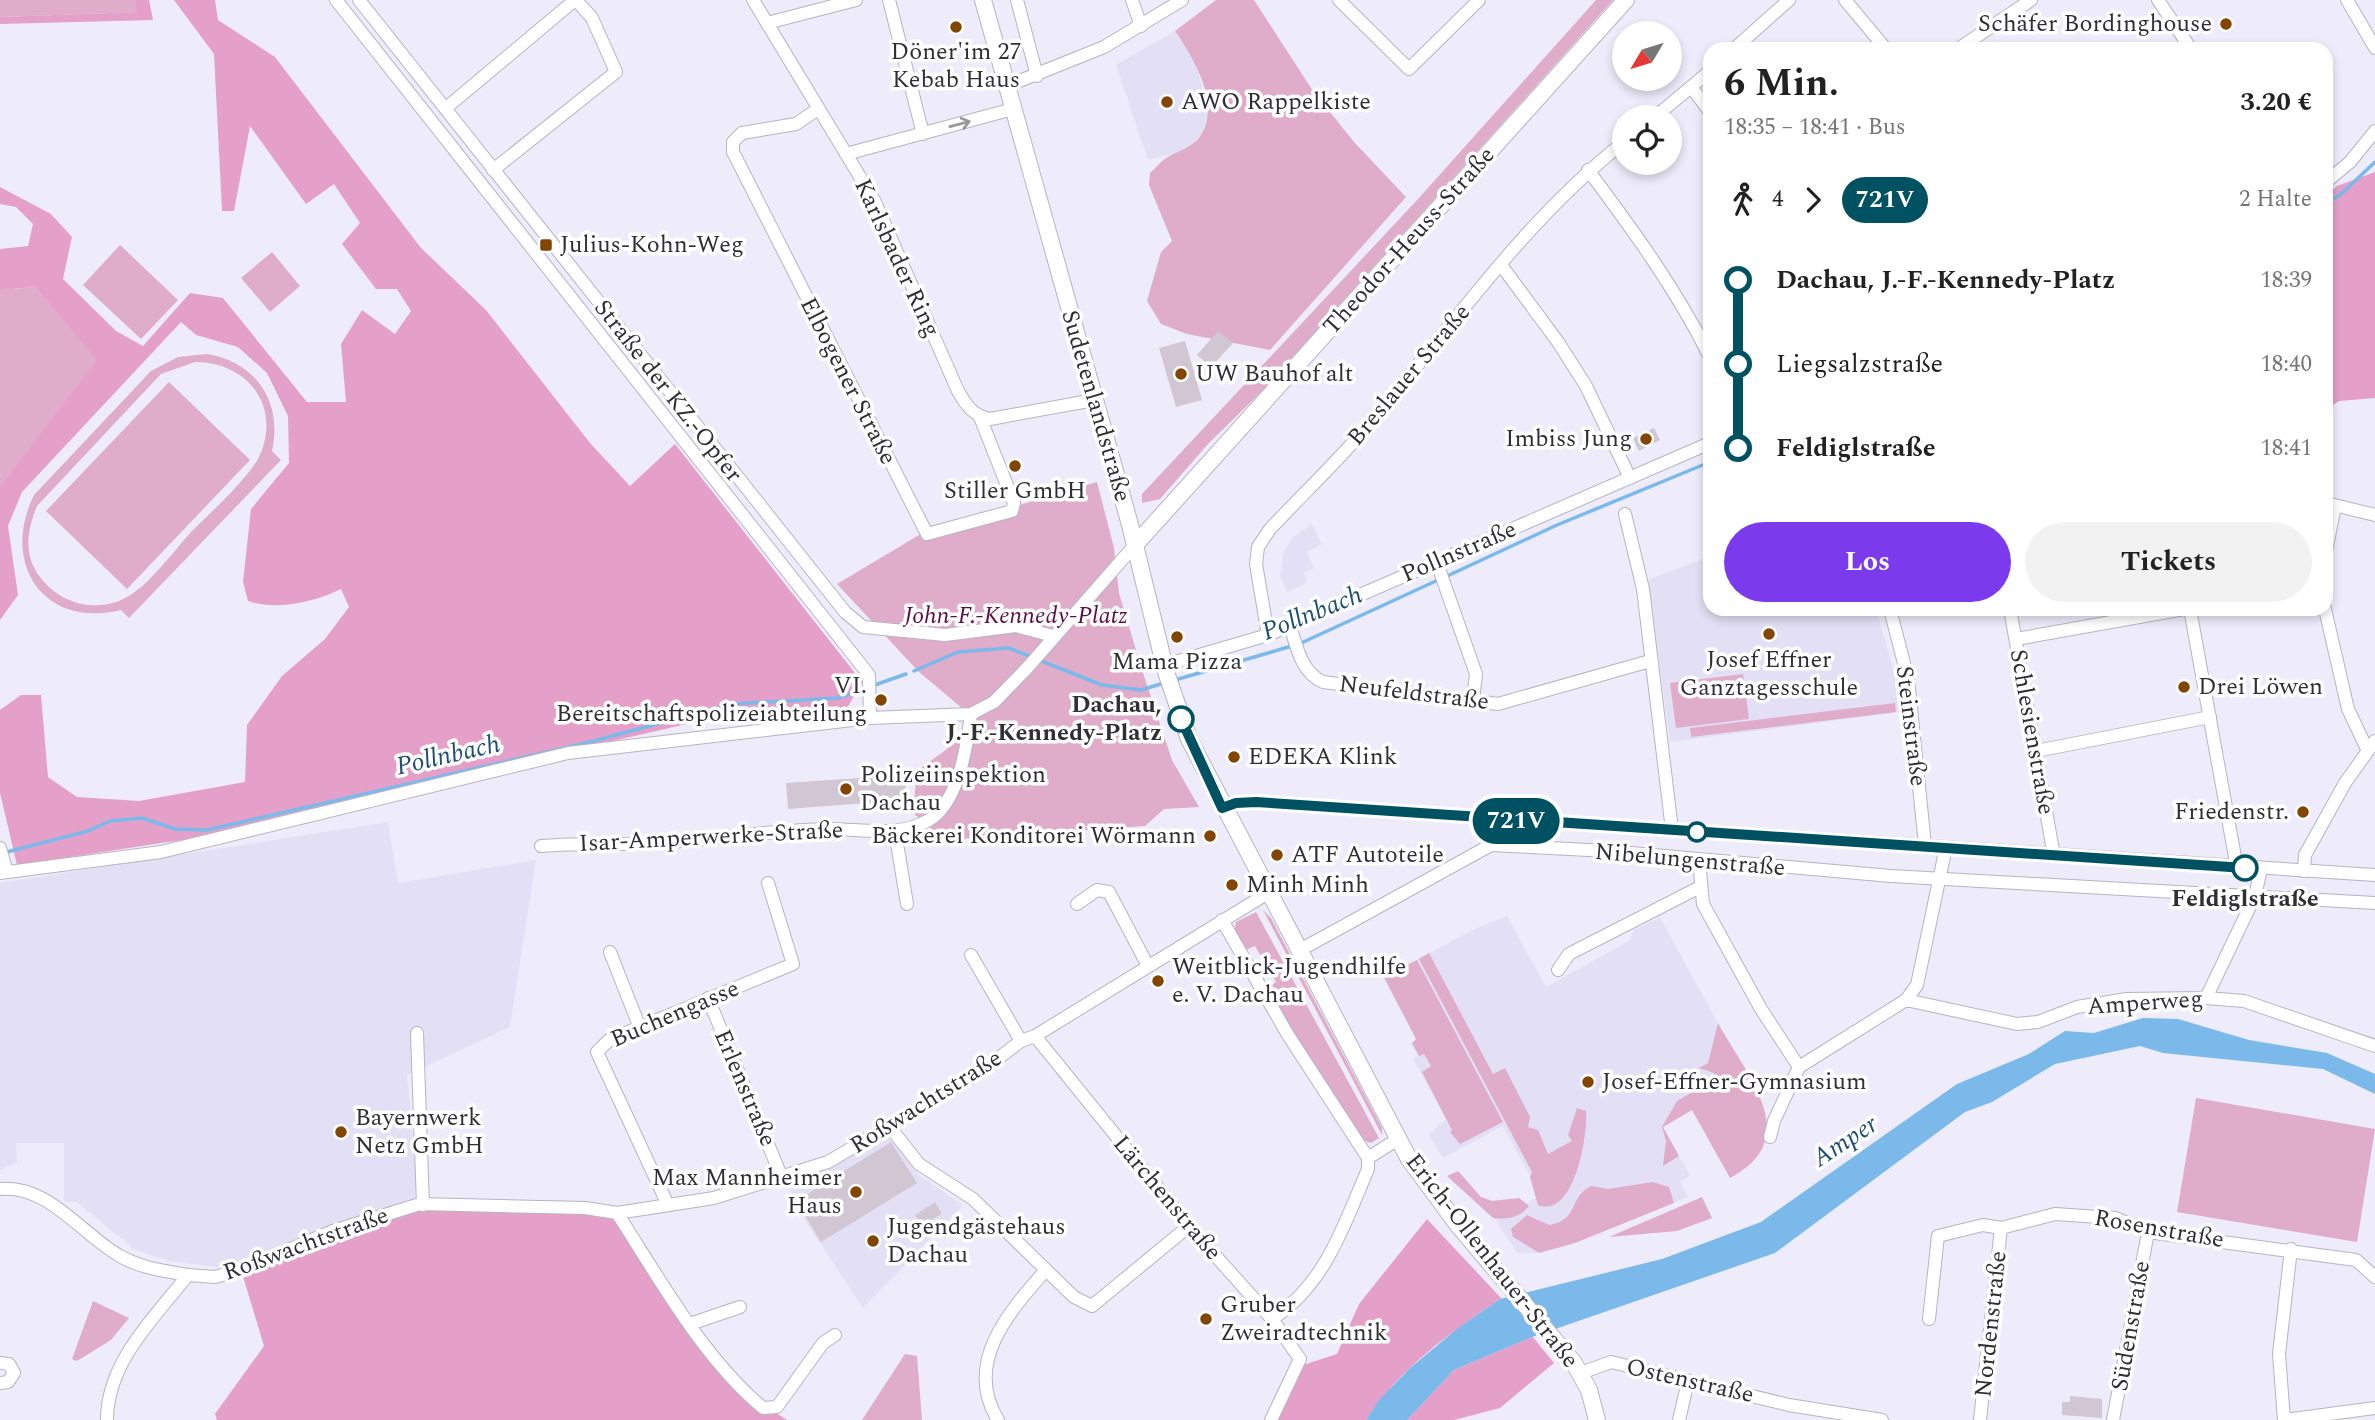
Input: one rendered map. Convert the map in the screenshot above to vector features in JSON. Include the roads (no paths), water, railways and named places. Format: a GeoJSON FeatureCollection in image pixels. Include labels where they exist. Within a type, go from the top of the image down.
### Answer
{"type":"FeatureCollection","features":[{"type":"Feature","properties":{"kind":"street"},"geometry":{"type":"LineString","coordinates":[[336,0],[869,675],[870,718]]}},
{"type":"Feature","properties":{"kind":"street","name":"Straße der KZ.-Opfer"},"geometry":{"type":"LineString","coordinates":[[359,0],[845,612],[863,626],[945,635],[1016,626],[1053,635]]}},
{"type":"Feature","properties":{"kind":"street"},"geometry":{"type":"LineString","coordinates":[[446,108],[575,0],[592,18],[616,72],[494,170]]}},
{"type":"Feature","properties":{"kind":"street","name":"Karlsbader Ring"},"geometry":{"type":"LineString","coordinates":[[753,0],[874,200],[963,400],[980,417]]}},
{"type":"Feature","properties":{"kind":"street"},"geometry":{"type":"LineString","coordinates":[[767,23],[856,0]]}},
{"type":"Feature","properties":{"kind":"street"},"geometry":{"type":"LineString","coordinates":[[889,0],[923,134]]}},
{"type":"Feature","properties":{"kind":"street","name":"Sudetenlandstraße"},"geometry":{"type":"LineString","coordinates":[[983,0],[1135,545],[1172,690],[1189,739],[1222,808]]}},
{"type":"Feature","properties":{"kind":"street"},"geometry":{"type":"LineString","coordinates":[[1017,0],[1037,76]]}},
{"type":"Feature","properties":{"kind":"street"},"geometry":{"type":"LineString","coordinates":[[1132,0],[1141,26]]}},
{"type":"Feature","properties":{"kind":"street"},"geometry":{"type":"LineString","coordinates":[[1007,86],[1104,47],[1182,0]]}},
{"type":"Feature","properties":{"kind":"street"},"geometry":{"type":"LineString","coordinates":[[1339,0],[1409,69],[1479,0]]}},
{"type":"Feature","properties":{"kind":"street","name":"Theodor-Heuss-Straße"},"geometry":{"type":"LineString","coordinates":[[971,714],[994,702],[1028,667],[1053,635],[1626,0]]}},
{"type":"Feature","properties":{"kind":"street"},"geometry":{"type":"LineString","coordinates":[[1744,42],[1789,0]]}},
{"type":"Feature","properties":{"kind":"street"},"geometry":{"type":"LineString","coordinates":[[1844,0],[1880,42]]}},
{"type":"Feature","properties":{"kind":"street"},"geometry":{"type":"LineString","coordinates":[[1968,42],[2031,0]]}},
{"type":"Feature","properties":{"kind":"street"},"geometry":{"type":"LineString","coordinates":[[2158,0],[2186,42]]}},
{"type":"Feature","properties":{"kind":"street"},"geometry":{"type":"LineString","coordinates":[[2347,0],[2375,48]]}},
{"type":"Feature","properties":{"kind":"street"},"geometry":{"type":"LineString","coordinates":[[1670,105],[1703,78]]}},
{"type":"Feature","properties":{"kind":"street"},"geometry":{"type":"LineString","coordinates":[[1692,88],[1703,103]]}},
{"type":"Feature","properties":{"kind":"street","name":"Elbogener Straße"},"geometry":{"type":"LineString","coordinates":[[818,109],[796,124],[742,134],[733,142],[733,152],[927,534],[1012,511],[1014,503],[980,417]]}},
{"type":"Feature","properties":{"kind":"street"},"geometry":{"type":"LineString","coordinates":[[846,154],[1013,109]]}},
{"type":"Feature","properties":{"kind":"street"},"geometry":{"type":"LineString","coordinates":[[2333,176],[2350,162],[2375,131]]}},
{"type":"Feature","properties":{"kind":"street","name":"Breslauer Straße"},"geometry":{"type":"LineString","coordinates":[[1268,635],[1256,564],[1258,547],[1270,529],[1370,424],[1501,265],[1588,170],[1612,151]]}},
{"type":"Feature","properties":{"kind":"street"},"geometry":{"type":"LineString","coordinates":[[1588,170],[1684,304],[1703,343]]}},
{"type":"Feature","properties":{"kind":"street"},"geometry":{"type":"LineString","coordinates":[[1501,265],[1558,342],[1586,386],[1630,478]]}},
{"type":"Feature","properties":{"kind":"street"},"geometry":{"type":"LineString","coordinates":[[980,417],[1034,413],[1094,400]]}},
{"type":"Feature","properties":{"kind":"street","name":"Pollnstraße"},"geometry":{"type":"LineString","coordinates":[[1166,668],[1268,635],[1441,573],[1630,478],[1703,446]]}},
{"type":"Feature","properties":{"kind":"street"},"geometry":{"type":"LineString","coordinates":[[2333,505],[2375,514]]}},
{"type":"Feature","properties":{"kind":"street"},"geometry":{"type":"LineString","coordinates":[[1625,514],[1643,589],[1672,830]]}},
{"type":"Feature","properties":{"kind":"street"},"geometry":{"type":"LineString","coordinates":[[1441,573],[1476,674],[1473,700]]}},
{"type":"Feature","properties":{"kind":"street","name":"Steinstraße"},"geometry":{"type":"LineString","coordinates":[[1891,616],[1908,679],[1926,845]]}},
{"type":"Feature","properties":{"kind":"street","name":"Schlesienstraße"},"geometry":{"type":"LineString","coordinates":[[2011,616],[2054,856]]}},
{"type":"Feature","properties":{"kind":"street"},"geometry":{"type":"LineString","coordinates":[[2016,639],[2145,616]]}},
{"type":"Feature","properties":{"kind":"street"},"geometry":{"type":"LineString","coordinates":[[2191,616],[2237,868]]}},
{"type":"Feature","properties":{"kind":"street"},"geometry":{"type":"LineString","coordinates":[[2304,872],[2305,855],[2371,745],[2348,709],[2327,616]]}},
{"type":"Feature","properties":{"kind":"street","name":"Neufeldstraße"},"geometry":{"type":"LineString","coordinates":[[1290,626],[1312,677],[1323,682],[1498,704],[1650,661]]}},
{"type":"Feature","properties":{"kind":"street"},"geometry":{"type":"LineString","coordinates":[[3,864],[161,852],[568,753],[870,718],[971,714]]}},
{"type":"Feature","properties":{"kind":"street","name":"Isar-Amperwerke-Straße"},"geometry":{"type":"LineString","coordinates":[[541,846],[592,842],[637,844],[829,829],[895,831],[929,820],[944,804],[967,754],[971,714]]}},
{"type":"Feature","properties":{"kind":"street"},"geometry":{"type":"LineString","coordinates":[[2036,751],[2210,717]]}},
{"type":"Feature","properties":{"kind":"street"},"geometry":{"type":"LineString","coordinates":[[1222,808],[1236,803],[1256,802],[2375,875]]}},
{"type":"Feature","properties":{"kind":"street","name":"Erich-Ollenhauer-Straße"},"geometry":{"type":"LineString","coordinates":[[1222,808],[1424,1184],[1581,1373],[1597,1420]]}},
{"type":"Feature","properties":{"kind":"street"},"geometry":{"type":"LineString","coordinates":[[895,831],[907,904]]}},
{"type":"Feature","properties":{"kind":"street","name":"Nibelungenstraße"},"geometry":{"type":"LineString","coordinates":[[1300,950],[1491,845],[1609,851],[1938,879],[2375,903]]}},
{"type":"Feature","properties":{"kind":"street"},"geometry":{"type":"LineString","coordinates":[[1770,1138],[1774,1121],[1799,1067],[1906,1000],[1917,985],[1946,847]]}},
{"type":"Feature","properties":{"kind":"street"},"geometry":{"type":"LineString","coordinates":[[1699,860],[1703,904],[1761,1009],[1799,1067]]}},
{"type":"Feature","properties":{"kind":"street"},"geometry":{"type":"LineString","coordinates":[[2206,998],[2255,896],[2261,869]]}},
{"type":"Feature","properties":{"kind":"street","name":"Buchengasse"},"geometry":{"type":"LineString","coordinates":[[667,1203],[597,1052],[609,1041],[793,964],[768,883]]}},
{"type":"Feature","properties":{"kind":"street"},"geometry":{"type":"LineString","coordinates":[[1558,970],[1569,954],[1700,887]]}},
{"type":"Feature","properties":{"kind":"street"},"geometry":{"type":"LineString","coordinates":[[1077,904],[1097,890],[1109,892],[1148,966]]}},
{"type":"Feature","properties":{"kind":"street","name":"Roßwachtstraße"},"geometry":{"type":"LineString","coordinates":[[0,1189],[18,1187],[40,1196],[122,1258],[138,1265],[188,1275],[215,1277],[241,1270],[332,1231],[424,1205],[585,1208],[617,1213],[667,1203],[714,1198],[828,1162],[979,1073],[1021,1041],[1035,1036],[1268,893]]}},
{"type":"Feature","properties":{"kind":"street","name":"Erich-Ollenhauer-Straße"},"geometry":{"type":"LineString","coordinates":[[1222,920],[1288,1035],[1368,1158]]}},
{"type":"Feature","properties":{"kind":"street"},"geometry":{"type":"LineString","coordinates":[[610,952],[640,1028]]}},
{"type":"Feature","properties":{"kind":"street"},"geometry":{"type":"LineString","coordinates":[[971,955],[1021,1041]]}},
{"type":"Feature","properties":{"kind":"street","name":"Erlenstraße"},"geometry":{"type":"LineString","coordinates":[[708,998],[782,1178]]}},
{"type":"Feature","properties":{"kind":"street","name":"Amperweg"},"geometry":{"type":"LineString","coordinates":[[1906,1000],[2017,1024],[2038,1022],[2077,1007],[2127,999],[2206,998],[2244,1001],[2375,1046]]}},
{"type":"Feature","properties":{"kind":"street"},"geometry":{"type":"LineString","coordinates":[[417,1033],[424,1205]]}},
{"type":"Feature","properties":{"kind":"street","name":"Lärchenstraße"},"geometry":{"type":"LineString","coordinates":[[1035,1036],[1189,1227],[1272,1319],[1300,1359],[1271,1420]]}},
{"type":"Feature","properties":{"kind":"street"},"geometry":{"type":"LineString","coordinates":[[888,1126],[919,1164],[973,1199],[1045,1271],[1074,1297],[1092,1306],[1189,1227]]}},
{"type":"Feature","properties":{"kind":"street"},"geometry":{"type":"LineString","coordinates":[[1272,1319],[1283,1312],[1326,1265],[1368,1169],[1368,1158],[1398,1139]]}},
{"type":"Feature","properties":{"kind":"street"},"geometry":{"type":"LineString","coordinates":[[617,1213],[690,1324],[746,1394],[762,1408],[771,1409],[798,1379],[822,1343],[835,1335]]}},
{"type":"Feature","properties":{"kind":"street","name":"Rosenstraße"},"geometry":{"type":"LineString","coordinates":[[1929,1319],[1938,1236],[1983,1225],[2001,1228],[2055,1214],[2115,1218],[2148,1231],[2356,1260],[2375,1277]]}},
{"type":"Feature","properties":{"kind":"street","name":"Nordenstraße"},"geometry":{"type":"LineString","coordinates":[[1980,1420],[2001,1228]]}},
{"type":"Feature","properties":{"kind":"street","name":"Südenstraße"},"geometry":{"type":"LineString","coordinates":[[2113,1420],[2148,1231]]}},
{"type":"Feature","properties":{"kind":"street"},"geometry":{"type":"LineString","coordinates":[[2291,1249],[2279,1354],[2284,1420],[2375,1409]]}},
{"type":"Feature","properties":{"kind":"street"},"geometry":{"type":"LineString","coordinates":[[998,1420],[988,1393],[986,1375],[989,1348],[1009,1312],[1045,1271]]}},
{"type":"Feature","properties":{"kind":"street","name":"Roßwachtstraße"},"geometry":{"type":"LineString","coordinates":[[107,1420],[113,1383],[133,1344],[188,1275]]}},
{"type":"Feature","properties":{"kind":"street"},"geometry":{"type":"LineString","coordinates":[[690,1324],[740,1307]]}},
{"type":"Feature","properties":{"kind":"street"},"geometry":{"type":"LineString","coordinates":[[0,1363],[9,1364],[13,1370],[11,1380],[4,1384]]}},
{"type":"Feature","properties":{"kind":"street","name":"Ostenstraße"},"geometry":{"type":"LineString","coordinates":[[1581,1373],[1611,1363],[1789,1405],[1882,1420]]}},
{"type":"Feature","properties":{"kind":"street"},"geometry":{"type":"LineString","coordinates":[[1679,1420],[1688,1381]]}},
{"type":"Feature","properties":{"kind":"street"},"geometry":{"type":"LineString","coordinates":[[1787,1420],[1789,1405]]}},
{"type":"Feature","properties":{"kind":"water"},"geometry":{"type":"Polygon","coordinates":[[[2143,1018],[2178,1019],[2249,1040],[2327,1053],[2375,1074],[2375,1094],[2323,1069],[2163,1053],[2140,1046],[2055,1064],[1992,1102],[1965,1112],[1775,1253],[1532,1337],[1454,1370],[1407,1420],[1366,1420],[1379,1400],[1409,1369],[1458,1328],[1500,1299],[1662,1259],[1761,1222],[1957,1084],[2029,1054],[2065,1031],[2094,1033],[2143,1018]]]}},
{"type":"Feature","properties":{"kind":"waterway","name":"Pollnbach"},"geometry":{"type":"LineString","coordinates":[[2333,199],[2375,162]]}},
{"type":"Feature","properties":{"kind":"waterway","name":"Pollnbach"},"geometry":{"type":"LineString","coordinates":[[1445,577],[1557,525],[1703,465]]}},
{"type":"Feature","properties":{"kind":"waterway","name":"Pollnbach"},"geometry":{"type":"LineString","coordinates":[[1299,644],[1438,580]]}},
{"type":"Feature","properties":{"kind":"waterway","name":"Pollnbach"},"geometry":{"type":"LineString","coordinates":[[1175,680],[1292,646]]}},
{"type":"Feature","properties":{"kind":"waterway","name":"Pollnbach"},"geometry":{"type":"LineString","coordinates":[[914,671],[958,652],[1009,648],[1102,685],[1141,690],[1164,683]]}},
{"type":"Feature","properties":{"kind":"waterway","name":"Pollnbach"},"geometry":{"type":"LineString","coordinates":[[3,853],[88,831],[110,821],[142,818],[175,829],[207,830],[586,743],[732,704],[838,698],[906,674]]}},
{"type":"Feature","properties":{"kind":"place","name":"Schäfer Bordinghouse"},"geometry":{"type":"Point","coordinates":[2226,24]}},
{"type":"Feature","properties":{"kind":"place","name":"Döner'im 27 Kebab Haus"},"geometry":{"type":"Point","coordinates":[956,27]}},
{"type":"Feature","properties":{"kind":"place","name":"AWO Rappelkiste"},"geometry":{"type":"Point","coordinates":[1167,102]}},
{"type":"Feature","properties":{"kind":"place","name":"Julius-Kohn-Weg"},"geometry":{"type":"Point","coordinates":[546,245]}},
{"type":"Feature","properties":{"kind":"place","name":"UW Bauhof alt"},"geometry":{"type":"Point","coordinates":[1181,374]}},
{"type":"Feature","properties":{"kind":"place","name":"Imbiss Jung"},"geometry":{"type":"Point","coordinates":[1646,439]}},
{"type":"Feature","properties":{"kind":"place","name":"Stiller GmbH"},"geometry":{"type":"Point","coordinates":[1015,466]}},
{"type":"Feature","properties":{"kind":"place","name":"Josef Effner Ganztagesschule"},"geometry":{"type":"Point","coordinates":[1769,634]}},
{"type":"Feature","properties":{"kind":"place","name":"Mama Pizza"},"geometry":{"type":"Point","coordinates":[1177,637]}},
{"type":"Feature","properties":{"kind":"place","name":"Drei Löwen"},"geometry":{"type":"Point","coordinates":[2184,687]}},
{"type":"Feature","properties":{"kind":"place","name":"VI. Bereitschaftspolizeiabteilung"},"geometry":{"type":"Point","coordinates":[881,700]}},
{"type":"Feature","properties":{"kind":"place","name":"Dachau, J.-F.-Kennedy-Platz"},"geometry":{"type":"Point","coordinates":[1181,719]}},
{"type":"Feature","properties":{"kind":"place","name":"EDEKA Klink"},"geometry":{"type":"Point","coordinates":[1234,757]}},
{"type":"Feature","properties":{"kind":"place","name":"Polizeiinspektion Dachau"},"geometry":{"type":"Point","coordinates":[846,789]}},
{"type":"Feature","properties":{"kind":"place","name":"Friedenstr."},"geometry":{"type":"Point","coordinates":[2303,812]}},
{"type":"Feature","properties":{"kind":"place","name":"Bäckerei Konditorei Wörmann"},"geometry":{"type":"Point","coordinates":[1210,836]}},
{"type":"Feature","properties":{"kind":"place","name":"ATF Autoteile"},"geometry":{"type":"Point","coordinates":[1277,855]}},
{"type":"Feature","properties":{"kind":"place","name":"Feldiglstraße"},"geometry":{"type":"Point","coordinates":[2245,868]}},
{"type":"Feature","properties":{"kind":"place","name":"Minh Minh"},"geometry":{"type":"Point","coordinates":[1232,885]}},
{"type":"Feature","properties":{"kind":"place","name":"Weitblick-Jugendhilfe e. V. Dachau"},"geometry":{"type":"Point","coordinates":[1158,981]}},
{"type":"Feature","properties":{"kind":"place","name":"Josef-Effner-Gymnasium"},"geometry":{"type":"Point","coordinates":[1588,1082]}},
{"type":"Feature","properties":{"kind":"place","name":"Bayernwerk Netz GmbH"},"geometry":{"type":"Point","coordinates":[341,1132]}},
{"type":"Feature","properties":{"kind":"place","name":"Max Mannheimer Haus"},"geometry":{"type":"Point","coordinates":[856,1192]}},
{"type":"Feature","properties":{"kind":"place","name":"Jugendgästehaus Dachau"},"geometry":{"type":"Point","coordinates":[873,1241]}},
{"type":"Feature","properties":{"kind":"place","name":"Gruber Zweiradtechnik"},"geometry":{"type":"Point","coordinates":[1206,1319]}},
{"type":"Feature","properties":{"kind":"park label","name":"John-F.-Kennedy-Platz"},"geometry":{"type":"Point","coordinates":[1016,616]}},
{"type":"Feature","properties":{"kind":"water label","name":"Amper"},"geometry":{"type":"Point","coordinates":[1845,1141]}}]}
